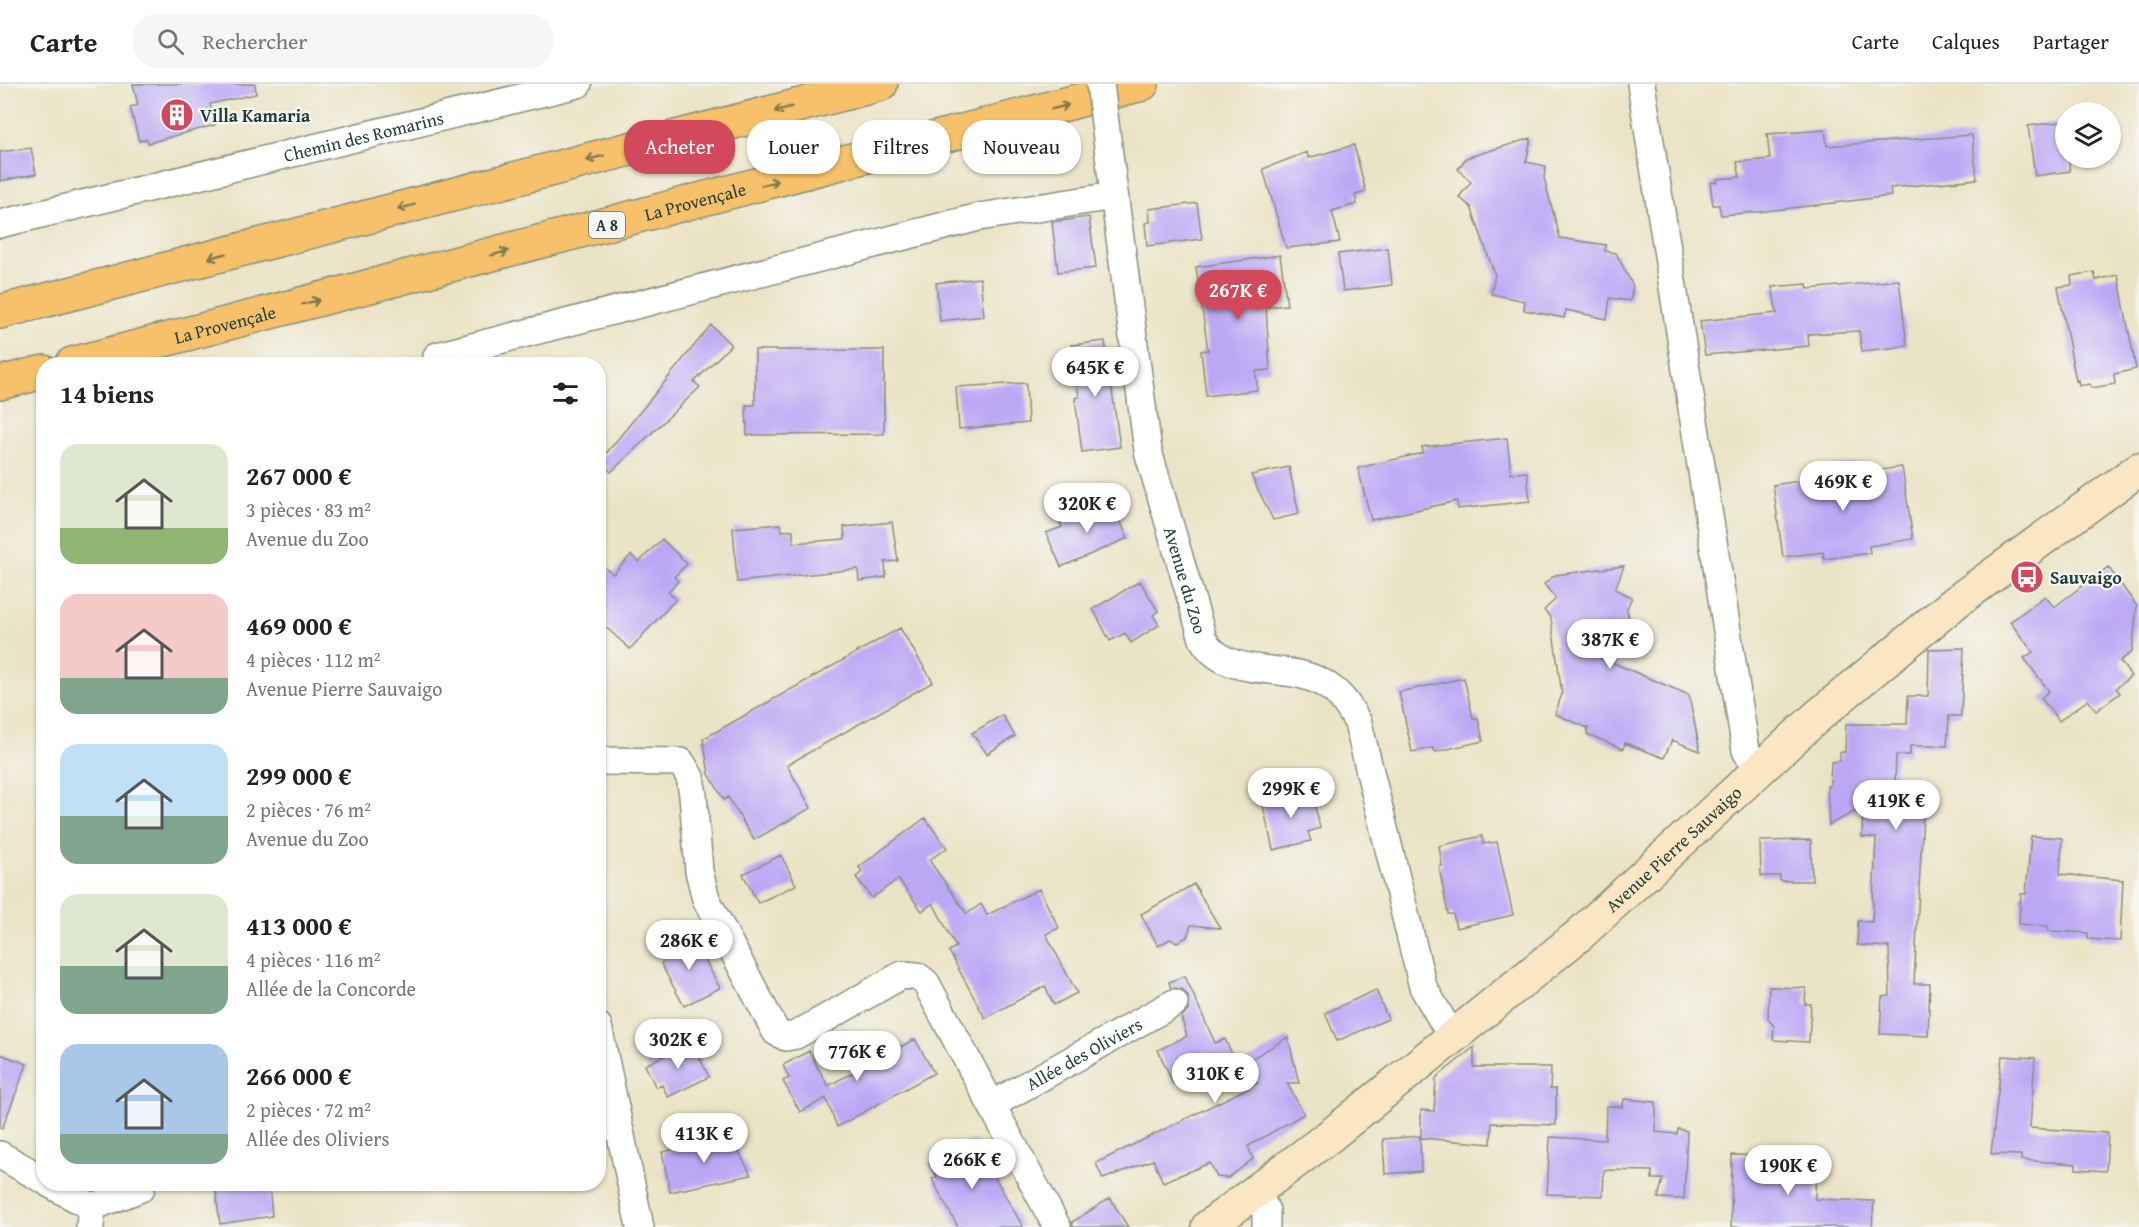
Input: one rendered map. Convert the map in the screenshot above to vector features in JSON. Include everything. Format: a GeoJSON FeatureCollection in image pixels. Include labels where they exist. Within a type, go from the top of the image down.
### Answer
{"type":"FeatureCollection","features":[{"type":"Feature","properties":{"kind":"highway"},"geometry":{"type":"LineString","coordinates":[[0,312],[881,84]]}},
{"type":"Feature","properties":{"kind":"highway","name":"La Provençale"},"geometry":{"type":"LineString","coordinates":[[99,357],[1142,84]]}},
{"type":"Feature","properties":{"kind":"highway"},"geometry":{"type":"LineString","coordinates":[[0,383],[36,374]]}},
{"type":"Feature","properties":{"kind":"main road","name":"Avenue Pierre Sauvaigo"},"geometry":{"type":"LineString","coordinates":[[1208,1227],[1331,1136],[1579,935],[1819,715],[1957,601],[2139,469]]}},
{"type":"Feature","properties":{"kind":"street","name":"Chemin des Romarins"},"geometry":{"type":"LineString","coordinates":[[0,224],[578,84]]}},
{"type":"Feature","properties":{"kind":"street","name":"Avenue du Zoo"},"geometry":{"type":"LineString","coordinates":[[1100,84],[1148,450],[1203,639],[1210,651],[1226,662],[1306,675],[1328,686],[1344,700],[1359,723],[1424,987],[1452,1037]]}},
{"type":"Feature","properties":{"kind":"street"},"geometry":{"type":"LineString","coordinates":[[1641,84],[1746,751],[1760,769]]}},
{"type":"Feature","properties":{"kind":"street"},"geometry":{"type":"LineString","coordinates":[[438,356],[1112,183]]}},
{"type":"Feature","properties":{"kind":"street"},"geometry":{"type":"LineString","coordinates":[[606,760],[681,762],[690,777],[699,871],[706,899],[776,1032],[786,1037],[796,1035],[902,975],[917,976],[926,983],[1057,1227]]}},
{"type":"Feature","properties":{"kind":"street","name":"Allée des Oliviers"},"geometry":{"type":"LineString","coordinates":[[993,1104],[1174,1003]]}},
{"type":"Feature","properties":{"kind":"street"},"geometry":{"type":"LineString","coordinates":[[606,1064],[640,1227]]}},
{"type":"Feature","properties":{"kind":"street"},"geometry":{"type":"LineString","coordinates":[[0,1155],[36,1175]]}},
{"type":"Feature","properties":{"kind":"street"},"geometry":{"type":"LineString","coordinates":[[59,1191],[91,1217],[136,1191]]}},
{"type":"Feature","properties":{"kind":"street"},"geometry":{"type":"LineString","coordinates":[[1257,1191],[1266,1211],[1266,1227]]}},
{"type":"Feature","properties":{"kind":"building","name":"Villa Kamaria"},"geometry":{"type":"Polygon","coordinates":[[[133,84],[255,84],[256,94],[210,104],[215,125],[148,143],[147,139],[139,141],[130,107],[138,105],[133,84]]]}},
{"type":"Feature","properties":{"kind":"building"},"geometry":{"type":"Polygon","coordinates":[[[2055,122],[2055,168],[2070,168],[2070,171],[2035,176],[2028,126],[2055,122]]]}},
{"type":"Feature","properties":{"kind":"building"},"geometry":{"type":"Polygon","coordinates":[[[1825,130],[1827,146],[1972,135],[1977,179],[1890,188],[1891,196],[1758,212],[1721,215],[1719,205],[1713,205],[1710,183],[1717,182],[1717,179],[1740,177],[1737,162],[1770,159],[1767,134],[1825,130]]]}},
{"type":"Feature","properties":{"kind":"building"},"geometry":{"type":"Polygon","coordinates":[[[1531,138],[1526,162],[1546,166],[1544,178],[1560,238],[1606,245],[1605,251],[1616,253],[1633,286],[1630,301],[1610,298],[1607,319],[1566,310],[1564,318],[1524,310],[1525,301],[1491,294],[1495,275],[1471,207],[1459,197],[1471,182],[1458,169],[1466,158],[1531,138]]]}},
{"type":"Feature","properties":{"kind":"building"},"geometry":{"type":"Polygon","coordinates":[[[1354,145],[1366,192],[1355,195],[1357,204],[1332,211],[1340,242],[1286,248],[1263,169],[1307,152],[1308,158],[1354,145]]]}},
{"type":"Feature","properties":{"kind":"building"},"geometry":{"type":"Polygon","coordinates":[[[31,148],[36,174],[0,181],[0,152],[31,148]]]}},
{"type":"Feature","properties":{"kind":"building"},"geometry":{"type":"Polygon","coordinates":[[[1197,203],[1202,239],[1147,246],[1145,223],[1150,222],[1149,209],[1197,203]]]}},
{"type":"Feature","properties":{"kind":"building"},"geometry":{"type":"Polygon","coordinates":[[[1089,217],[1096,268],[1058,272],[1052,222],[1089,217]]]}},
{"type":"Feature","properties":{"kind":"building"},"geometry":{"type":"Polygon","coordinates":[[[1388,248],[1392,285],[1343,291],[1338,254],[1388,248]]]}},
{"type":"Feature","properties":{"kind":"building"},"geometry":{"type":"Polygon","coordinates":[[[1280,255],[1287,305],[1266,307],[1270,370],[1256,371],[1257,390],[1206,396],[1201,351],[1208,350],[1196,267],[1280,255]]]}},
{"type":"Feature","properties":{"kind":"building"},"geometry":{"type":"Polygon","coordinates":[[[2094,272],[2096,280],[2118,275],[2136,369],[2114,374],[2115,384],[2092,388],[2090,384],[2079,386],[2078,380],[2076,381],[2058,287],[2072,285],[2071,276],[2094,272]]]}},
{"type":"Feature","properties":{"kind":"building"},"geometry":{"type":"Polygon","coordinates":[[[980,278],[984,316],[940,321],[936,283],[980,278]]]}},
{"type":"Feature","properties":{"kind":"building"},"geometry":{"type":"Polygon","coordinates":[[[1899,280],[1907,346],[1862,351],[1859,331],[1808,334],[1809,346],[1705,355],[1700,321],[1777,313],[1772,287],[1807,284],[1808,289],[1899,280]]]}},
{"type":"Feature","properties":{"kind":"building"},"geometry":{"type":"Polygon","coordinates":[[[711,325],[731,345],[694,382],[700,387],[611,472],[606,467],[606,454],[711,325]]]}},
{"type":"Feature","properties":{"kind":"building"},"geometry":{"type":"Polygon","coordinates":[[[1105,341],[1120,447],[1082,452],[1075,398],[1079,397],[1071,345],[1105,341]]]}},
{"type":"Feature","properties":{"kind":"building"},"geometry":{"type":"Polygon","coordinates":[[[755,350],[884,350],[884,434],[747,435],[746,405],[755,405],[755,350]]]}},
{"type":"Feature","properties":{"kind":"building"},"geometry":{"type":"Polygon","coordinates":[[[1026,383],[1028,423],[959,429],[956,387],[1026,383]]]}},
{"type":"Feature","properties":{"kind":"building"},"geometry":{"type":"Polygon","coordinates":[[[1507,438],[1511,474],[1527,472],[1530,501],[1458,509],[1457,501],[1371,520],[1358,468],[1423,453],[1422,447],[1507,438]]]}},
{"type":"Feature","properties":{"kind":"building"},"geometry":{"type":"Polygon","coordinates":[[[1858,463],[1859,473],[1902,467],[1913,539],[1869,546],[1870,553],[1824,559],[1823,552],[1783,557],[1773,485],[1813,479],[1811,469],[1858,463]]]}},
{"type":"Feature","properties":{"kind":"building"},"geometry":{"type":"Polygon","coordinates":[[[1289,467],[1299,514],[1273,520],[1251,475],[1289,467]]]}},
{"type":"Feature","properties":{"kind":"building"},"geometry":{"type":"Polygon","coordinates":[[[1111,501],[1128,538],[1061,567],[1046,533],[1062,527],[1060,523],[1111,501]]]}},
{"type":"Feature","properties":{"kind":"building"},"geometry":{"type":"Polygon","coordinates":[[[892,522],[898,561],[885,562],[886,577],[859,581],[858,569],[737,582],[733,528],[781,524],[782,531],[793,530],[793,543],[845,539],[844,527],[892,522]]]}},
{"type":"Feature","properties":{"kind":"building"},"geometry":{"type":"Polygon","coordinates":[[[662,539],[687,564],[674,577],[678,581],[668,592],[676,599],[630,649],[606,627],[606,568],[613,574],[631,555],[639,562],[662,539]]]}},
{"type":"Feature","properties":{"kind":"building"},"geometry":{"type":"Polygon","coordinates":[[[1624,566],[1615,589],[1632,597],[1627,608],[1631,638],[1573,646],[1689,695],[1700,751],[1672,740],[1664,758],[1625,743],[1623,749],[1587,734],[1588,728],[1555,714],[1562,694],[1551,618],[1544,610],[1556,599],[1544,584],[1555,575],[1624,566]]]}},
{"type":"Feature","properties":{"kind":"building"},"geometry":{"type":"Polygon","coordinates":[[[2108,567],[2137,606],[2132,652],[2120,661],[2131,676],[2116,688],[2120,693],[2096,711],[2088,700],[2059,721],[2041,698],[2049,691],[2024,658],[2033,652],[2010,622],[2045,596],[2054,607],[2108,567]]]}},
{"type":"Feature","properties":{"kind":"building"},"geometry":{"type":"Polygon","coordinates":[[[1140,581],[1158,611],[1153,615],[1159,625],[1131,643],[1125,633],[1110,641],[1093,609],[1140,581]]]}},
{"type":"Feature","properties":{"kind":"building"},"geometry":{"type":"Polygon","coordinates":[[[900,628],[933,682],[787,765],[811,808],[754,840],[728,797],[724,800],[709,774],[703,739],[900,628]]]}},
{"type":"Feature","properties":{"kind":"building"},"geometry":{"type":"Polygon","coordinates":[[[1964,648],[1961,716],[1949,716],[1947,746],[1910,746],[1910,755],[1896,755],[1894,812],[1923,814],[1914,984],[1930,984],[1928,1036],[1880,1034],[1882,997],[1890,996],[1889,947],[1857,945],[1858,921],[1872,922],[1876,838],[1862,837],[1863,807],[1829,825],[1827,786],[1830,786],[1831,762],[1840,761],[1840,752],[1845,752],[1846,724],[1907,724],[1908,696],[1928,696],[1929,649],[1964,648]]]}},
{"type":"Feature","properties":{"kind":"building"},"geometry":{"type":"Polygon","coordinates":[[[1464,678],[1473,718],[1478,718],[1483,741],[1435,752],[1433,748],[1412,752],[1399,692],[1464,678]]]}},
{"type":"Feature","properties":{"kind":"building"},"geometry":{"type":"Polygon","coordinates":[[[1002,715],[1015,736],[987,754],[972,733],[1002,715]]]}},
{"type":"Feature","properties":{"kind":"building"},"geometry":{"type":"Polygon","coordinates":[[[1311,789],[1320,828],[1308,832],[1311,841],[1273,850],[1262,801],[1311,789]]]}},
{"type":"Feature","properties":{"kind":"building"},"geometry":{"type":"Polygon","coordinates":[[[925,818],[947,848],[929,860],[967,914],[981,904],[987,915],[1039,889],[1059,928],[1046,934],[1077,993],[1054,1005],[1045,986],[985,1018],[949,951],[956,947],[933,903],[922,911],[898,879],[872,898],[856,877],[862,872],[859,867],[925,818]]]}},
{"type":"Feature","properties":{"kind":"building"},"geometry":{"type":"Polygon","coordinates":[[[1482,836],[1483,844],[1497,842],[1513,915],[1456,928],[1453,914],[1448,914],[1439,867],[1442,866],[1439,846],[1482,836]]]}},
{"type":"Feature","properties":{"kind":"building"},"geometry":{"type":"Polygon","coordinates":[[[2031,836],[2062,838],[2060,874],[2123,880],[2120,941],[2088,939],[2088,933],[2049,931],[2048,926],[2019,924],[2021,894],[2026,894],[2031,836]]]}},
{"type":"Feature","properties":{"kind":"building"},"geometry":{"type":"Polygon","coordinates":[[[1811,840],[1812,881],[1780,881],[1780,876],[1761,876],[1760,841],[1811,840]]]}},
{"type":"Feature","properties":{"kind":"building"},"geometry":{"type":"Polygon","coordinates":[[[781,855],[796,885],[758,903],[743,874],[781,855]]]}},
{"type":"Feature","properties":{"kind":"building"},"geometry":{"type":"Polygon","coordinates":[[[1194,884],[1220,928],[1191,925],[1187,937],[1177,942],[1170,939],[1158,946],[1141,914],[1194,884]]]}},
{"type":"Feature","properties":{"kind":"building"},"geometry":{"type":"Polygon","coordinates":[[[691,934],[720,988],[684,1006],[661,964],[677,939],[691,934]]]}},
{"type":"Feature","properties":{"kind":"building"},"geometry":{"type":"Polygon","coordinates":[[[1185,976],[1215,1043],[1225,1039],[1238,1067],[1288,1037],[1299,1083],[1287,1083],[1304,1114],[1248,1146],[1253,1159],[1228,1178],[1217,1177],[1210,1163],[1163,1182],[1153,1160],[1103,1179],[1096,1163],[1258,1083],[1173,1083],[1158,1050],[1187,1036],[1181,1017],[1188,1011],[1188,996],[1182,989],[1171,988],[1169,982],[1185,976]]]}},
{"type":"Feature","properties":{"kind":"building"},"geometry":{"type":"Polygon","coordinates":[[[1769,987],[1806,988],[1805,1004],[1811,1004],[1809,1042],[1773,1040],[1774,1026],[1768,1019],[1769,987]]]}},
{"type":"Feature","properties":{"kind":"building"},"geometry":{"type":"Polygon","coordinates":[[[1376,990],[1388,1019],[1337,1041],[1325,1013],[1376,990]]]}},
{"type":"Feature","properties":{"kind":"building"},"geometry":{"type":"Polygon","coordinates":[[[915,1039],[934,1073],[837,1127],[826,1098],[800,1112],[783,1081],[789,1078],[783,1065],[809,1051],[828,1086],[915,1039]]]}},
{"type":"Feature","properties":{"kind":"building"},"geometry":{"type":"Polygon","coordinates":[[[692,1042],[709,1077],[668,1097],[662,1085],[656,1088],[645,1065],[692,1042]]]}},
{"type":"Feature","properties":{"kind":"building"},"geometry":{"type":"Polygon","coordinates":[[[1474,1047],[1474,1067],[1551,1067],[1550,1089],[1556,1089],[1556,1125],[1492,1123],[1491,1144],[1421,1138],[1421,1110],[1434,1111],[1436,1078],[1474,1047]]]}},
{"type":"Feature","properties":{"kind":"building"},"geometry":{"type":"Polygon","coordinates":[[[0,1054],[27,1064],[2,1129],[0,1128],[0,1054]]]}},
{"type":"Feature","properties":{"kind":"building"},"geometry":{"type":"Polygon","coordinates":[[[2002,1056],[2035,1058],[2030,1128],[2108,1133],[2106,1171],[2076,1169],[2076,1164],[2021,1160],[2021,1155],[1991,1154],[2002,1056]]]}},
{"type":"Feature","properties":{"kind":"building"},"geometry":{"type":"Polygon","coordinates":[[[1624,1099],[1656,1102],[1656,1132],[1677,1134],[1678,1129],[1687,1131],[1684,1199],[1658,1198],[1663,1179],[1652,1179],[1652,1171],[1604,1170],[1603,1196],[1547,1194],[1550,1137],[1605,1140],[1606,1106],[1623,1107],[1624,1099]]]}},
{"type":"Feature","properties":{"kind":"building"},"geometry":{"type":"Polygon","coordinates":[[[1420,1136],[1421,1171],[1385,1174],[1383,1139],[1420,1136]]]}},
{"type":"Feature","properties":{"kind":"building"},"geometry":{"type":"Polygon","coordinates":[[[731,1137],[751,1175],[670,1192],[662,1152],[731,1137]]]}},
{"type":"Feature","properties":{"kind":"building"},"geometry":{"type":"Polygon","coordinates":[[[974,1140],[1023,1227],[958,1227],[932,1179],[937,1177],[929,1163],[974,1140]]]}},
{"type":"Feature","properties":{"kind":"building"},"geometry":{"type":"Polygon","coordinates":[[[1732,1155],[1816,1156],[1815,1199],[1874,1201],[1872,1227],[1731,1227],[1732,1155]]]}},
{"type":"Feature","properties":{"kind":"building"},"geometry":{"type":"Polygon","coordinates":[[[216,1191],[270,1191],[272,1216],[220,1224],[216,1191]]]}},
{"type":"Feature","properties":{"kind":"building"},"geometry":{"type":"Polygon","coordinates":[[[1110,1198],[1128,1227],[1073,1227],[1072,1222],[1110,1198]]]}},
{"type":"Feature","properties":{"kind":"place","name":"Villa Kamaria"},"geometry":{"type":"Point","coordinates":[177,115]}},
{"type":"Feature","properties":{"kind":"place","name":"Sauvaigo"},"geometry":{"type":"Point","coordinates":[2027,577]}}]}
